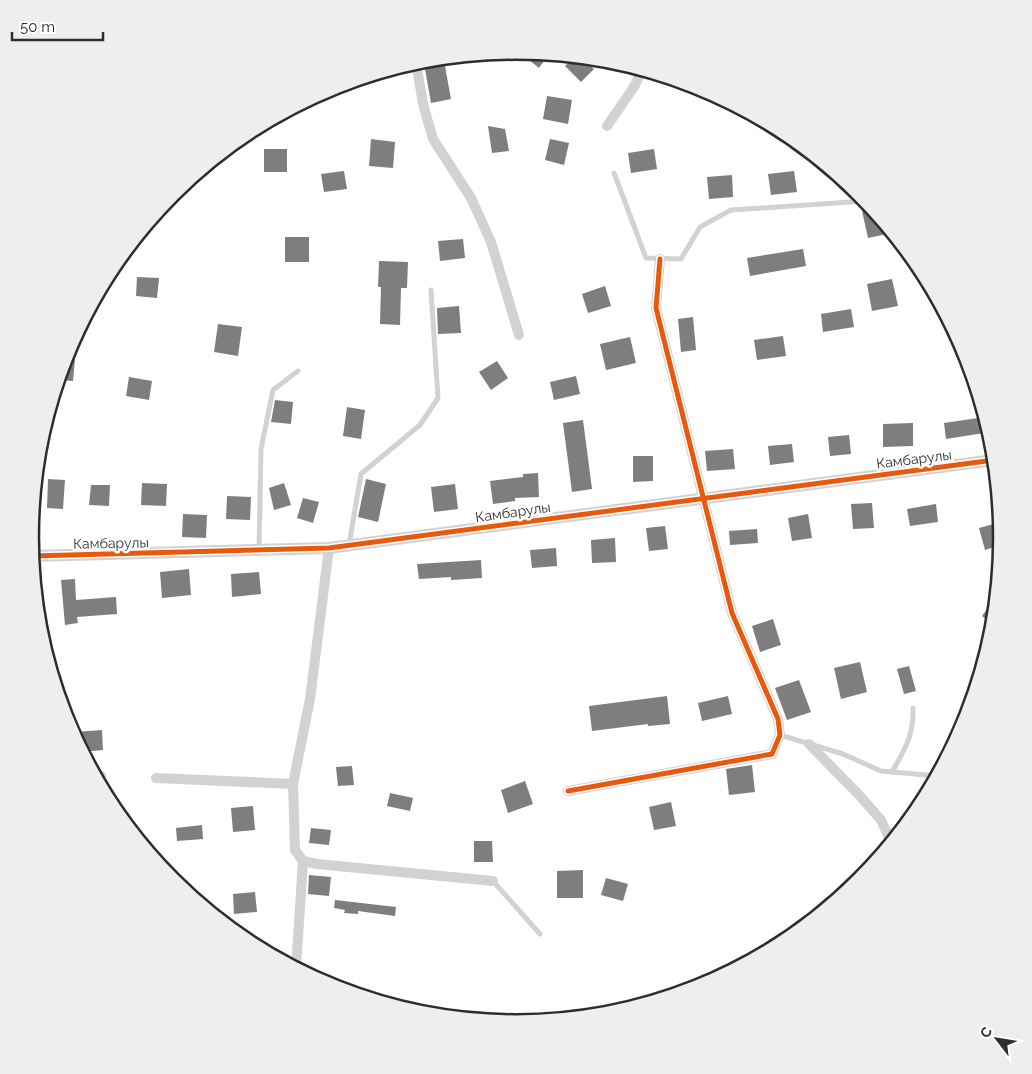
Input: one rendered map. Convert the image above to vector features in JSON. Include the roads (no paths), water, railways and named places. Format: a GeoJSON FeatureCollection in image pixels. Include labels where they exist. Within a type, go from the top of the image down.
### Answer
{"type":"FeatureCollection","features":[{"type":"Feature","properties":{"kind":"street"},"geometry":{"type":"LineString","coordinates":[[417,70],[423,104],[433,139],[471,198],[491,242],[519,335]]}},
{"type":"Feature","properties":{"kind":"street"},"geometry":{"type":"LineString","coordinates":[[607,126],[634,87],[639,76]]}},
{"type":"Feature","properties":{"kind":"street"},"geometry":{"type":"LineString","coordinates":[[568,791],[772,754],[780,736],[778,719],[732,613],[703,498],[656,308],[660,258]]}},
{"type":"Feature","properties":{"kind":"street","name":"Камбарулы"},"geometry":{"type":"LineString","coordinates":[[40,556],[349,546],[987,461]]}},
{"type":"Feature","properties":{"kind":"street"},"geometry":{"type":"LineString","coordinates":[[296,960],[303,861],[295,850],[293,784],[310,698],[329,548]]}},
{"type":"Feature","properties":{"kind":"street"},"geometry":{"type":"LineString","coordinates":[[809,744],[881,820],[888,836]]}},
{"type":"Feature","properties":{"kind":"street"},"geometry":{"type":"LineString","coordinates":[[156,778],[293,784]]}},
{"type":"Feature","properties":{"kind":"street"},"geometry":{"type":"LineString","coordinates":[[303,861],[493,882]]}},
{"type":"Feature","properties":{"kind":"lane"},"geometry":{"type":"LineString","coordinates":[[614,173],[646,258],[681,259],[700,227],[731,210],[855,202]]}},
{"type":"Feature","properties":{"kind":"lane"},"geometry":{"type":"LineString","coordinates":[[349,546],[361,474],[420,425],[438,398],[431,290]]}},
{"type":"Feature","properties":{"kind":"lane"},"geometry":{"type":"LineString","coordinates":[[258,550],[261,449],[273,390],[298,371]]}},
{"type":"Feature","properties":{"kind":"lane"},"geometry":{"type":"LineString","coordinates":[[892,772],[906,749],[914,724],[913,708]]}},
{"type":"Feature","properties":{"kind":"lane"},"geometry":{"type":"LineString","coordinates":[[780,736],[843,754],[881,771],[929,775]]}},
{"type":"Feature","properties":{"kind":"lane"},"geometry":{"type":"LineString","coordinates":[[493,882],[540,934]]}}]}
